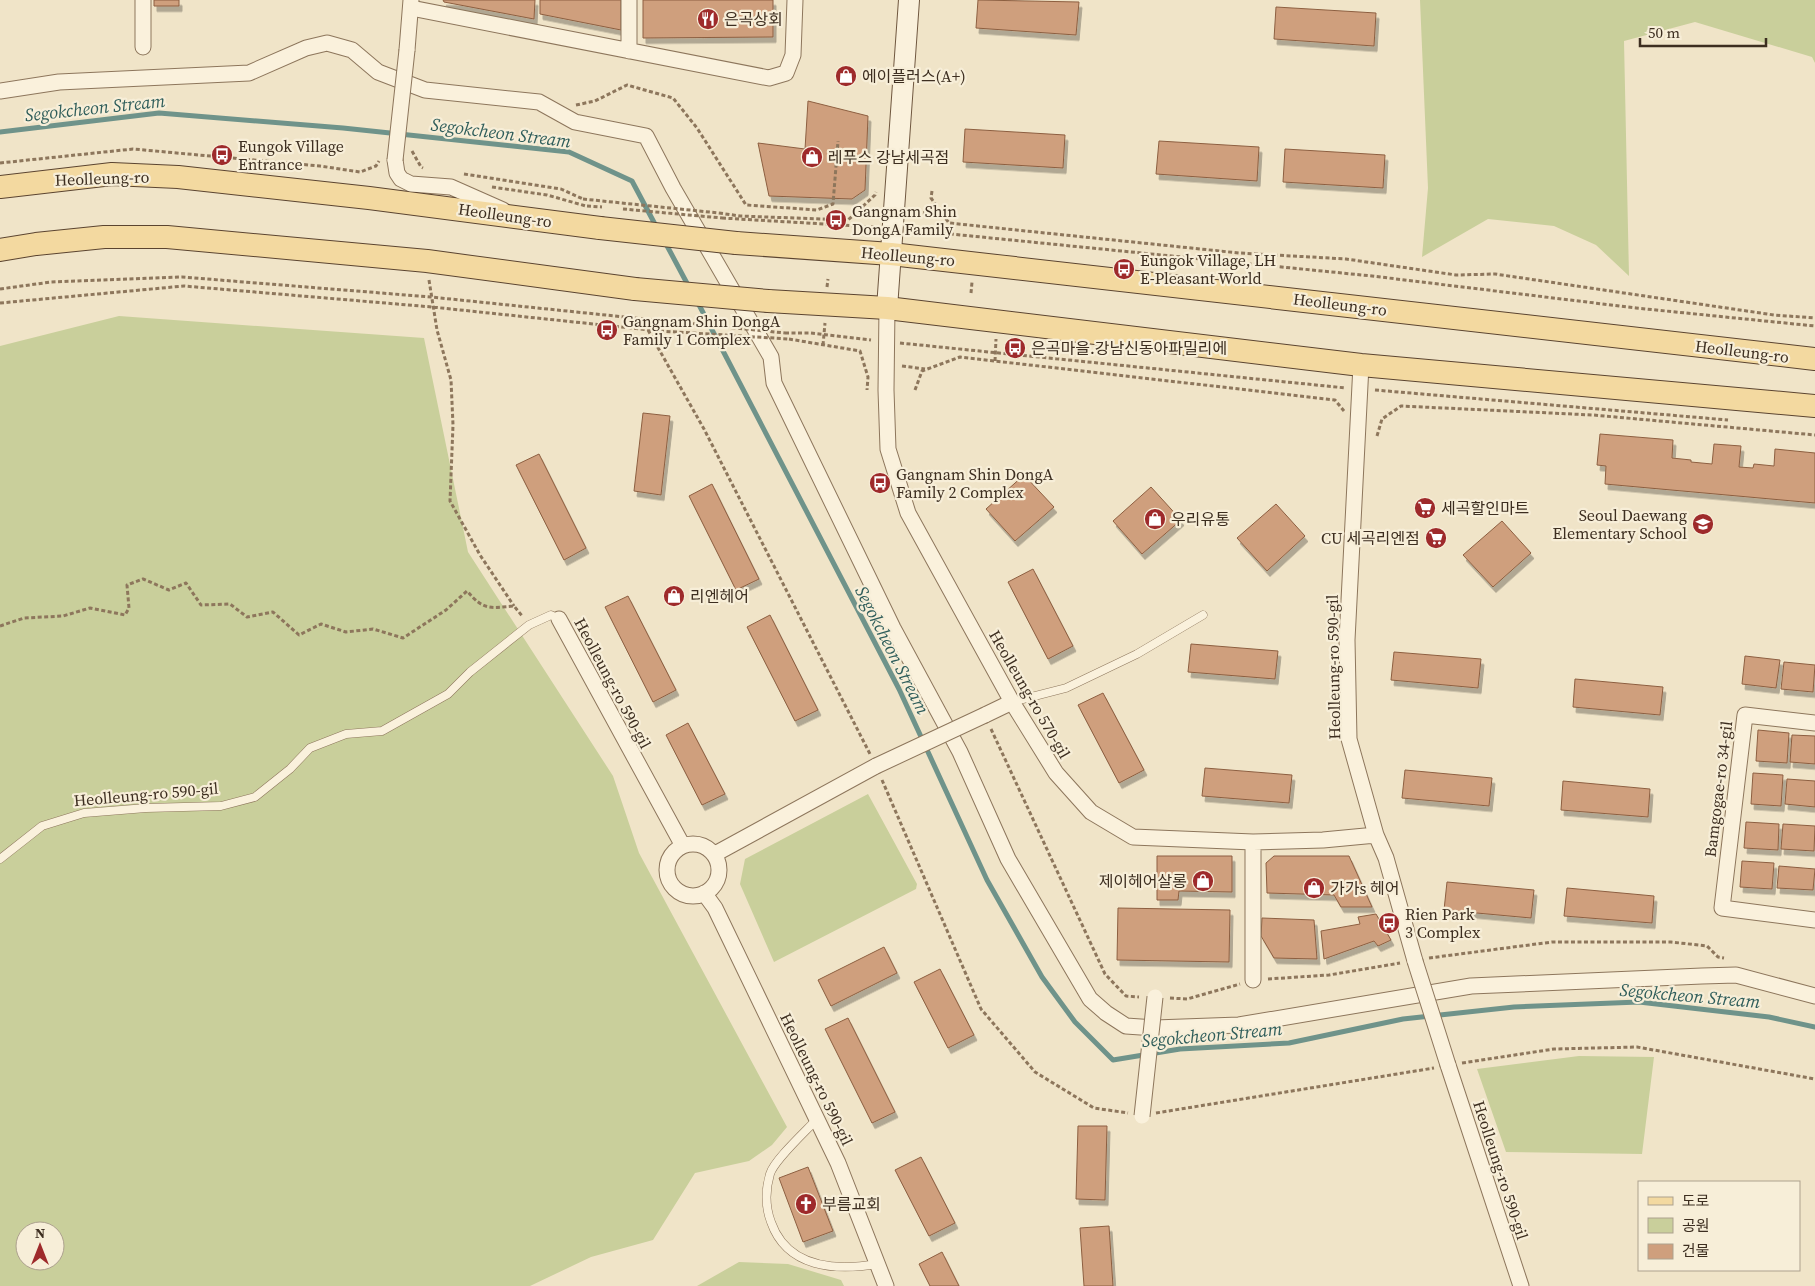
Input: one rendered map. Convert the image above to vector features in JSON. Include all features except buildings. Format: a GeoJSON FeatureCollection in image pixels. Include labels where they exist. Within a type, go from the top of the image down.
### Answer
{"type":"FeatureCollection","features":[{"type":"Feature","properties":{"kind":"main road","name":"Heolleung-ro"},"geometry":{"type":"LineString","coordinates":[[0,187],[112,174],[178,177],[516,216],[603,218],[736,243],[891,254],[1815,359]]}},
{"type":"Feature","properties":{"kind":"main road"},"geometry":{"type":"LineString","coordinates":[[0,250],[104,237],[168,237],[427,261],[635,288],[768,302],[887,308],[1362,365],[1815,406]]}},
{"type":"Feature","properties":{"kind":"street"},"geometry":{"type":"LineString","coordinates":[[143,0],[143,47]]}},
{"type":"Feature","properties":{"kind":"street"},"geometry":{"type":"LineString","coordinates":[[629,0],[629,51]]}},
{"type":"Feature","properties":{"kind":"street"},"geometry":{"type":"LineString","coordinates":[[516,216],[451,187],[412,184],[401,179],[397,173],[395,160],[411,4],[629,51],[769,78],[786,73],[793,55],[795,0]]}},
{"type":"Feature","properties":{"kind":"street"},"geometry":{"type":"LineString","coordinates":[[887,308],[909,0]]}},
{"type":"Feature","properties":{"kind":"street"},"geometry":{"type":"LineString","coordinates":[[0,91],[60,82],[249,73],[306,48],[327,43],[352,50],[378,72],[425,90],[539,102],[575,122],[646,136],[673,188],[771,357],[774,382],[893,628],[960,752],[1008,859],[1090,999],[1106,1013],[1126,1026],[1155,1028],[1239,1025],[1471,986],[1736,974],[1815,996]]}},
{"type":"Feature","properties":{"kind":"street","name":"Heolleung-ro 570-gil"},"geometry":{"type":"LineString","coordinates":[[887,308],[888,449],[908,513],[1012,702],[1056,773],[1091,812],[1133,837],[1252,842],[1323,840],[1376,835]]}},
{"type":"Feature","properties":{"kind":"street","name":"Heolleung-ro 590-gil"},"geometry":{"type":"LineString","coordinates":[[1362,365],[1347,640],[1349,739],[1376,835],[1386,858],[1415,961],[1521,1286]]}},
{"type":"Feature","properties":{"kind":"street","name":"Heolleung-ro 590-gil"},"geometry":{"type":"LineString","coordinates":[[559,619],[683,846]]}},
{"type":"Feature","properties":{"kind":"street"},"geometry":{"type":"LineString","coordinates":[[715,854],[876,766],[1012,702]]}},
{"type":"Feature","properties":{"kind":"street","name":"Bamgogae-ro 34-gil"},"geometry":{"type":"LineString","coordinates":[[1815,723],[1745,715],[1722,908],[1815,920]]}},
{"type":"Feature","properties":{"kind":"street"},"geometry":{"type":"LineString","coordinates":[[1252,842],[1254,980]]}},
{"type":"Feature","properties":{"kind":"street"},"geometry":{"type":"LineString","coordinates":[[699,845],[715,854],[720,873],[712,888],[704,893],[696,895],[681,893],[669,880],[667,866],[670,858],[683,846],[699,845]]}},
{"type":"Feature","properties":{"kind":"street","name":"Heolleung-ro 590-gil"},"geometry":{"type":"LineString","coordinates":[[704,893],[715,908],[838,1163],[886,1286]]}},
{"type":"Feature","properties":{"kind":"street"},"geometry":{"type":"LineString","coordinates":[[1142,1116],[1155,997]]}},
{"type":"Feature","properties":{"kind":"lane"},"geometry":{"type":"LineString","coordinates":[[1012,702],[1066,688],[1137,654],[1203,614]]}},
{"type":"Feature","properties":{"kind":"lane","name":"Heolleung-ro 590-gil"},"geometry":{"type":"LineString","coordinates":[[0,860],[42,826],[84,814],[146,808],[221,806],[255,797],[290,769],[310,748],[346,734],[382,731],[448,694],[470,672],[529,625],[551,615],[559,619]]}},
{"type":"Feature","properties":{"kind":"lane"},"geometry":{"type":"LineString","coordinates":[[817,1119],[770,1172],[765,1206],[777,1238],[792,1254],[820,1265],[855,1268],[877,1264]]}},
{"type":"Feature","properties":{"kind":"path"},"geometry":{"type":"LineString","coordinates":[[746,205],[817,210],[833,204],[838,141]]}},
{"type":"Feature","properties":{"kind":"path"},"geometry":{"type":"LineString","coordinates":[[410,148],[421,167],[430,169]]}},
{"type":"Feature","properties":{"kind":"path"},"geometry":{"type":"LineString","coordinates":[[457,173],[561,189],[583,199],[740,216],[848,220],[875,195],[877,184]]}},
{"type":"Feature","properties":{"kind":"path"},"geometry":{"type":"LineString","coordinates":[[932,191],[931,198],[949,223],[1239,253],[1346,259],[1456,275],[1495,274],[1774,315],[1815,318]]}},
{"type":"Feature","properties":{"kind":"path"},"geometry":{"type":"LineString","coordinates":[[587,206],[603,218]]}},
{"type":"Feature","properties":{"kind":"path"},"geometry":{"type":"LineString","coordinates":[[616,208],[722,218],[893,228],[1372,276],[1636,308],[1815,326]]}},
{"type":"Feature","properties":{"kind":"path"},"geometry":{"type":"LineString","coordinates":[[427,261],[432,306],[451,380],[453,425],[450,501],[480,555],[529,625]]}},
{"type":"Feature","properties":{"kind":"path"},"geometry":{"type":"LineString","coordinates":[[0,289],[51,282],[182,277],[431,297],[785,333],[810,333],[1360,389],[1736,420]]}},
{"type":"Feature","properties":{"kind":"path"},"geometry":{"type":"LineString","coordinates":[[0,303],[184,286],[432,306],[648,330],[789,339],[860,351],[868,377],[867,390]]}},
{"type":"Feature","properties":{"kind":"path"},"geometry":{"type":"LineString","coordinates":[[648,330],[704,429],[876,766]]}},
{"type":"Feature","properties":{"kind":"path"},"geometry":{"type":"LineString","coordinates":[[915,390],[922,371],[960,357],[1335,400],[1345,412],[1344,420]]}},
{"type":"Feature","properties":{"kind":"path"},"geometry":{"type":"LineString","coordinates":[[1377,436],[1382,419],[1401,406],[1593,415],[1815,435]]}},
{"type":"Feature","properties":{"kind":"path"},"geometry":{"type":"LineString","coordinates":[[0,626],[24,618],[63,616],[90,608],[124,615],[129,608],[126,585],[143,579],[169,590],[186,583],[201,605],[230,604],[247,617],[273,612],[299,635],[321,624],[346,632],[373,629],[403,638],[446,610],[467,591],[478,604],[488,608],[514,606]]}},
{"type":"Feature","properties":{"kind":"path"},"geometry":{"type":"LineString","coordinates":[[985,715],[1105,974],[1126,996],[1187,999],[1254,980],[1330,974],[1552,942],[1671,942],[1707,946],[1718,957],[1728,959]]}},
{"type":"Feature","properties":{"kind":"path"},"geometry":{"type":"LineString","coordinates":[[1448,1065],[1554,1049],[1637,1047],[1815,1079]]}},
{"type":"Feature","properties":{"kind":"green space"},"geometry":{"type":"Polygon","coordinates":[[[1420,0],[1815,0],[1815,63],[1812,57],[1695,22],[1624,41],[1629,276],[1596,245],[1554,226],[1488,219],[1422,257],[1428,188],[1420,0]]]}},
{"type":"Feature","properties":{"kind":"green space"},"geometry":{"type":"Polygon","coordinates":[[[119,316],[424,338],[468,552],[613,776],[639,853],[787,1127],[772,1145],[749,1161],[695,1173],[653,1240],[591,1257],[530,1286],[0,1286],[0,346],[119,316]]]}},
{"type":"Feature","properties":{"kind":"green space"},"geometry":{"type":"Polygon","coordinates":[[[868,794],[917,884],[916,889],[774,962],[740,884],[745,859],[868,794]]]}},
{"type":"Feature","properties":{"kind":"green space"},"geometry":{"type":"Polygon","coordinates":[[[1579,1056],[1654,1057],[1642,1154],[1506,1152],[1477,1069],[1579,1056]]]}},
{"type":"Feature","properties":{"kind":"green space"},"geometry":{"type":"Polygon","coordinates":[[[739,1262],[788,1264],[841,1280],[844,1286],[697,1286],[739,1262]]]}},
{"type":"Feature","properties":{"kind":"waterway","name":"Segokcheon Stream"},"geometry":{"type":"LineString","coordinates":[[0,132],[159,113],[343,128],[569,152],[632,181],[657,228]]}},
{"type":"Feature","properties":{"kind":"waterway","name":"Segokcheon Stream"},"geometry":{"type":"LineString","coordinates":[[665,242],[689,287]]}},
{"type":"Feature","properties":{"kind":"waterway","name":"Segokcheon Stream"},"geometry":{"type":"LineString","coordinates":[[697,301],[899,689],[987,880],[1042,977],[1075,1022],[1113,1060],[1180,1049],[1289,1043],[1403,1019],[1514,1007],[1639,1002],[1769,1017],[1815,1027]]}},
{"type":"Feature","properties":{"kind":"place","name":"은곡상회"},"geometry":{"type":"Point","coordinates":[708,19]}},
{"type":"Feature","properties":{"kind":"place","name":"에이플러스(A+)"},"geometry":{"type":"Point","coordinates":[846,76]}},
{"type":"Feature","properties":{"kind":"place","name":"Eungok Village Entrance"},"geometry":{"type":"Point","coordinates":[222,155]}},
{"type":"Feature","properties":{"kind":"place","name":"레푸스 강남세곡점"},"geometry":{"type":"Point","coordinates":[812,157]}},
{"type":"Feature","properties":{"kind":"place","name":"Gangnam Shin DongA Family"},"geometry":{"type":"Point","coordinates":[836,220]}},
{"type":"Feature","properties":{"kind":"place","name":"Eungok Village, LH E-Pleasant World"},"geometry":{"type":"Point","coordinates":[1124,269]}},
{"type":"Feature","properties":{"kind":"place","name":"Gangnam Shin DongA Family 1 Complex"},"geometry":{"type":"Point","coordinates":[607,330]}},
{"type":"Feature","properties":{"kind":"place","name":"은곡마을.강남신동아파밀리에"},"geometry":{"type":"Point","coordinates":[1015,348]}},
{"type":"Feature","properties":{"kind":"place","name":"Gangnam Shin DongA Family 2 Complex"},"geometry":{"type":"Point","coordinates":[880,483]}},
{"type":"Feature","properties":{"kind":"place","name":"세곡할인마트"},"geometry":{"type":"Point","coordinates":[1425,508]}},
{"type":"Feature","properties":{"kind":"place","name":"우리유통"},"geometry":{"type":"Point","coordinates":[1155,519]}},
{"type":"Feature","properties":{"kind":"place","name":"Seoul Daewang Elementary School"},"geometry":{"type":"Point","coordinates":[1703,524]}},
{"type":"Feature","properties":{"kind":"place","name":"CU 세곡리엔점"},"geometry":{"type":"Point","coordinates":[1436,538]}},
{"type":"Feature","properties":{"kind":"place","name":"리엔헤어"},"geometry":{"type":"Point","coordinates":[674,596]}},
{"type":"Feature","properties":{"kind":"place","name":"제이헤어살롱"},"geometry":{"type":"Point","coordinates":[1203,881]}},
{"type":"Feature","properties":{"kind":"place","name":"가가s 헤어"},"geometry":{"type":"Point","coordinates":[1314,888]}},
{"type":"Feature","properties":{"kind":"place","name":"Rien Park 3 Complex"},"geometry":{"type":"Point","coordinates":[1389,923]}},
{"type":"Feature","properties":{"kind":"place","name":"부름교회"},"geometry":{"type":"Point","coordinates":[806,1204]}}]}
